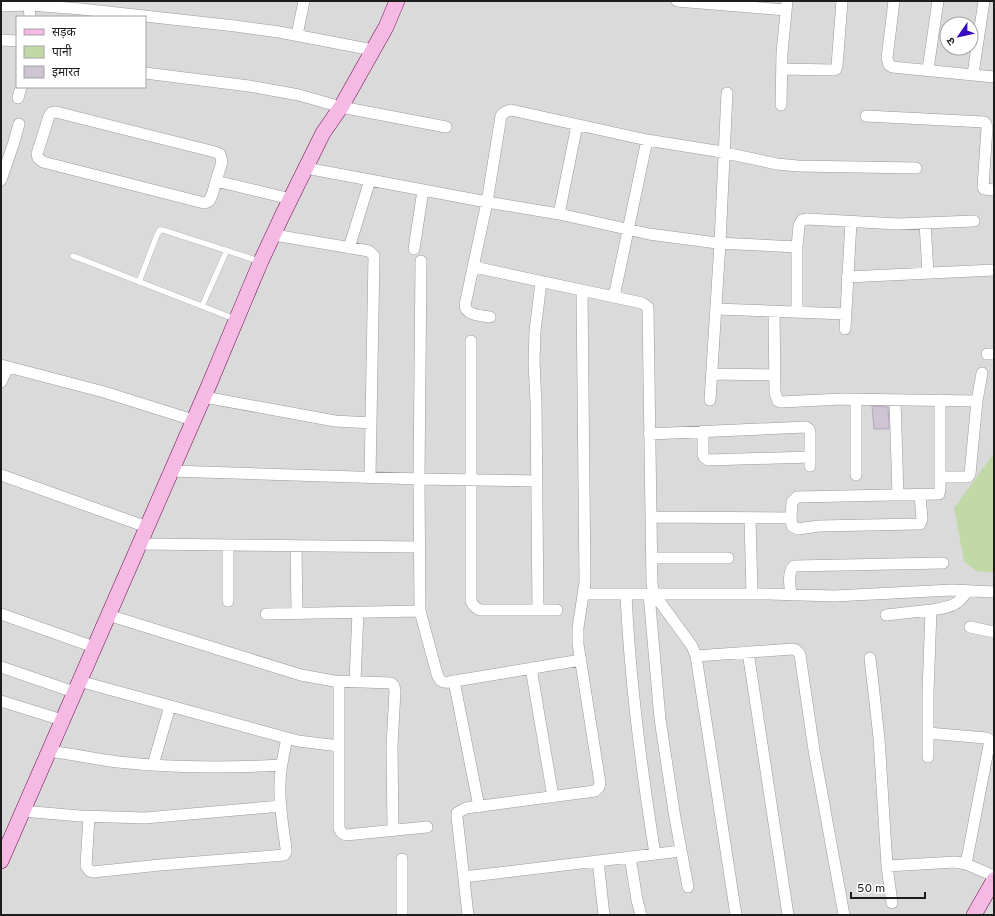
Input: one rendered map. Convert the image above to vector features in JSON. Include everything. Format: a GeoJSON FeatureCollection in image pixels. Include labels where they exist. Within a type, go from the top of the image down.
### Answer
{"type":"FeatureCollection","features":[{"type":"Feature","properties":{"kind":"street"},"geometry":{"type":"LineString","coordinates":[[296,35],[304,1]]}},
{"type":"Feature","properties":{"kind":"street"},"geometry":{"type":"LineString","coordinates":[[1,861],[262,261],[322,133],[341,107],[386,27],[397,1]]}},
{"type":"Feature","properties":{"kind":"street"},"geometry":{"type":"LineString","coordinates":[[676,1],[786,6],[782,53],[782,105]]}},
{"type":"Feature","properties":{"kind":"street"},"geometry":{"type":"LineString","coordinates":[[782,69],[836,69],[842,1]]}},
{"type":"Feature","properties":{"kind":"street"},"geometry":{"type":"LineString","coordinates":[[894,1],[888,62],[892,67],[928,69],[994,77]]}},
{"type":"Feature","properties":{"kind":"street"},"geometry":{"type":"LineString","coordinates":[[928,69],[938,1]]}},
{"type":"Feature","properties":{"kind":"street"},"geometry":{"type":"LineString","coordinates":[[973,74],[984,1]]}},
{"type":"Feature","properties":{"kind":"street"},"geometry":{"type":"LineString","coordinates":[[1,6],[29,5],[144,16]]}},
{"type":"Feature","properties":{"kind":"street"},"geometry":{"type":"LineString","coordinates":[[29,5],[30,16]]}},
{"type":"Feature","properties":{"kind":"street"},"geometry":{"type":"LineString","coordinates":[[146,16],[242,27],[296,35],[373,50]]}},
{"type":"Feature","properties":{"kind":"street"},"geometry":{"type":"LineString","coordinates":[[1,40],[16,41]]}},
{"type":"Feature","properties":{"kind":"street"},"geometry":{"type":"LineString","coordinates":[[146,73],[249,86],[299,95],[341,107],[446,127]]}},
{"type":"Feature","properties":{"kind":"street"},"geometry":{"type":"LineString","coordinates":[[18,98],[21,88]]}},
{"type":"Feature","properties":{"kind":"street"},"geometry":{"type":"LineString","coordinates":[[710,400],[720,243],[727,93]]}},
{"type":"Feature","properties":{"kind":"street"},"geometry":{"type":"LineString","coordinates":[[490,317],[468,312],[465,309],[487,202],[501,116],[503,112],[511,110],[647,140],[724,153],[776,164],[798,166],[916,168]]}},
{"type":"Feature","properties":{"kind":"street"},"geometry":{"type":"LineString","coordinates":[[56,112],[220,154],[222,162],[216,181],[209,202],[204,203],[43,162],[38,158],[37,154],[49,116],[51,113],[56,112]]}},
{"type":"Feature","properties":{"kind":"street"},"geometry":{"type":"LineString","coordinates":[[866,116],[984,122],[987,128],[983,187],[984,189],[994,190]]}},
{"type":"Feature","properties":{"kind":"street"},"geometry":{"type":"LineString","coordinates":[[1,180],[19,124]]}},
{"type":"Feature","properties":{"kind":"street"},"geometry":{"type":"LineString","coordinates":[[559,214],[578,125]]}},
{"type":"Feature","properties":{"kind":"street"},"geometry":{"type":"LineString","coordinates":[[614,297],[647,140]]}},
{"type":"Feature","properties":{"kind":"street"},"geometry":{"type":"LineString","coordinates":[[306,168],[559,214],[649,234],[720,243],[797,247]]}},
{"type":"Feature","properties":{"kind":"street"},"geometry":{"type":"LineString","coordinates":[[349,248],[370,180]]}},
{"type":"Feature","properties":{"kind":"street"},"geometry":{"type":"LineString","coordinates":[[216,181],[291,199]]}},
{"type":"Feature","properties":{"kind":"street"},"geometry":{"type":"LineString","coordinates":[[414,249],[423,190]]}},
{"type":"Feature","properties":{"kind":"street"},"geometry":{"type":"LineString","coordinates":[[797,312],[797,247],[799,225],[802,220],[898,224],[974,221]]}},
{"type":"Feature","properties":{"kind":"street"},"geometry":{"type":"LineString","coordinates":[[845,329],[851,222]]}},
{"type":"Feature","properties":{"kind":"street"},"geometry":{"type":"LineString","coordinates":[[925,223],[928,273]]}},
{"type":"Feature","properties":{"kind":"street"},"geometry":{"type":"LineString","coordinates":[[274,235],[369,251],[374,256],[370,477]]}},
{"type":"Feature","properties":{"kind":"street"},"geometry":{"type":"LineString","coordinates":[[421,261],[419,479],[420,611],[437,674],[440,680],[444,683],[581,660]]}},
{"type":"Feature","properties":{"kind":"street"},"geometry":{"type":"LineString","coordinates":[[474,267],[642,303],[648,307],[652,558],[651,594],[660,719],[688,887]]}},
{"type":"Feature","properties":{"kind":"street"},"geometry":{"type":"LineString","coordinates":[[848,277],[994,270]]}},
{"type":"Feature","properties":{"kind":"street"},"geometry":{"type":"LineString","coordinates":[[538,610],[535,331],[540,282]]}},
{"type":"Feature","properties":{"kind":"street"},"geometry":{"type":"LineString","coordinates":[[468,915],[456,817],[457,813],[466,808],[595,791],[600,787],[581,660],[578,628],[586,582],[582,291]]}},
{"type":"Feature","properties":{"kind":"street"},"geometry":{"type":"LineString","coordinates":[[716,309],[845,314]]}},
{"type":"Feature","properties":{"kind":"street"},"geometry":{"type":"LineString","coordinates":[[774,312],[776,398],[778,401],[856,399],[977,400]]}},
{"type":"Feature","properties":{"kind":"street"},"geometry":{"type":"LineString","coordinates":[[472,341],[473,605],[475,608],[480,610],[557,610]]}},
{"type":"Feature","properties":{"kind":"street"},"geometry":{"type":"LineString","coordinates":[[1,382],[4,366],[104,392],[193,420]]}},
{"type":"Feature","properties":{"kind":"street"},"geometry":{"type":"LineString","coordinates":[[940,477],[968,477],[970,474],[977,400],[982,373]]}},
{"type":"Feature","properties":{"kind":"street"},"geometry":{"type":"LineString","coordinates":[[712,374],[775,375]]}},
{"type":"Feature","properties":{"kind":"street"},"geometry":{"type":"LineString","coordinates":[[204,397],[335,422],[371,423]]}},
{"type":"Feature","properties":{"kind":"street"},"geometry":{"type":"LineString","coordinates":[[856,399],[856,475]]}},
{"type":"Feature","properties":{"kind":"street"},"geometry":{"type":"LineString","coordinates":[[896,400],[898,495]]}},
{"type":"Feature","properties":{"kind":"street"},"geometry":{"type":"LineString","coordinates":[[920,495],[922,519],[920,524],[819,526],[798,529],[792,526],[792,502],[797,498],[939,494],[940,400]]}},
{"type":"Feature","properties":{"kind":"street"},"geometry":{"type":"LineString","coordinates":[[649,434],[703,431],[806,427],[810,432],[810,462],[708,460],[704,457],[703,431]]}},
{"type":"Feature","properties":{"kind":"street"},"geometry":{"type":"LineString","coordinates":[[171,471],[419,479],[537,481]]}},
{"type":"Feature","properties":{"kind":"street"},"geometry":{"type":"LineString","coordinates":[[1,475],[147,527]]}},
{"type":"Feature","properties":{"kind":"street"},"geometry":{"type":"LineString","coordinates":[[651,517],[791,518]]}},
{"type":"Feature","properties":{"kind":"street"},"geometry":{"type":"LineString","coordinates":[[750,518],[752,594]]}},
{"type":"Feature","properties":{"kind":"street"},"geometry":{"type":"LineString","coordinates":[[139,544],[419,547]]}},
{"type":"Feature","properties":{"kind":"street"},"geometry":{"type":"LineString","coordinates":[[228,545],[228,601]]}},
{"type":"Feature","properties":{"kind":"street"},"geometry":{"type":"LineString","coordinates":[[296,546],[297,614]]}},
{"type":"Feature","properties":{"kind":"street"},"geometry":{"type":"LineString","coordinates":[[652,558],[728,558]]}},
{"type":"Feature","properties":{"kind":"street"},"geometry":{"type":"LineString","coordinates":[[791,595],[790,573],[791,568],[794,566],[943,563]]}},
{"type":"Feature","properties":{"kind":"street"},"geometry":{"type":"LineString","coordinates":[[584,594],[752,594],[834,596],[952,590],[994,592]]}},
{"type":"Feature","properties":{"kind":"street"},"geometry":{"type":"LineString","coordinates":[[886,615],[951,607],[958,603],[967,590]]}},
{"type":"Feature","properties":{"kind":"street"},"geometry":{"type":"LineString","coordinates":[[626,594],[628,647],[636,728],[655,854]]}},
{"type":"Feature","properties":{"kind":"street"},"geometry":{"type":"LineString","coordinates":[[651,594],[692,646],[696,656],[736,915]]}},
{"type":"Feature","properties":{"kind":"street"},"geometry":{"type":"LineString","coordinates":[[928,758],[928,692],[931,610]]}},
{"type":"Feature","properties":{"kind":"street"},"geometry":{"type":"LineString","coordinates":[[266,614],[420,611]]}},
{"type":"Feature","properties":{"kind":"street"},"geometry":{"type":"LineString","coordinates":[[355,681],[358,612]]}},
{"type":"Feature","properties":{"kind":"street"},"geometry":{"type":"LineString","coordinates":[[1,614],[94,647]]}},
{"type":"Feature","properties":{"kind":"street"},"geometry":{"type":"LineString","coordinates":[[108,616],[301,675],[339,681],[388,682],[394,686],[392,746],[393,830]]}},
{"type":"Feature","properties":{"kind":"street"},"geometry":{"type":"LineString","coordinates":[[970,627],[994,632]]}},
{"type":"Feature","properties":{"kind":"street"},"geometry":{"type":"LineString","coordinates":[[696,656],[795,649],[800,655],[814,750],[844,915]]}},
{"type":"Feature","properties":{"kind":"street"},"geometry":{"type":"LineString","coordinates":[[748,652],[788,915]]}},
{"type":"Feature","properties":{"kind":"street"},"geometry":{"type":"LineString","coordinates":[[870,658],[879,738],[887,866],[892,903]]}},
{"type":"Feature","properties":{"kind":"street"},"geometry":{"type":"LineString","coordinates":[[1,667],[77,686],[170,706],[287,738],[310,743],[339,746]]}},
{"type":"Feature","properties":{"kind":"street"},"geometry":{"type":"LineString","coordinates":[[531,668],[553,796]]}},
{"type":"Feature","properties":{"kind":"street"},"geometry":{"type":"LineString","coordinates":[[339,681],[339,828],[342,834],[426,827]]}},
{"type":"Feature","properties":{"kind":"street"},"geometry":{"type":"LineString","coordinates":[[454,681],[479,807]]}},
{"type":"Feature","properties":{"kind":"street"},"geometry":{"type":"LineString","coordinates":[[1,701],[62,720]]}},
{"type":"Feature","properties":{"kind":"street"},"geometry":{"type":"LineString","coordinates":[[154,765],[170,706]]}},
{"type":"Feature","properties":{"kind":"street"},"geometry":{"type":"LineString","coordinates":[[928,733],[986,738],[990,740],[966,864]]}},
{"type":"Feature","properties":{"kind":"street"},"geometry":{"type":"LineString","coordinates":[[89,817],[86,866],[93,872],[284,855],[286,848],[280,783],[281,765],[287,738]]}},
{"type":"Feature","properties":{"kind":"street"},"geometry":{"type":"LineString","coordinates":[[48,751],[118,762],[154,765],[233,768],[281,765]]}},
{"type":"Feature","properties":{"kind":"street"},"geometry":{"type":"LineString","coordinates":[[22,811],[89,817],[144,818],[281,806]]}},
{"type":"Feature","properties":{"kind":"street"},"geometry":{"type":"LineString","coordinates":[[464,877],[681,851]]}},
{"type":"Feature","properties":{"kind":"street"},"geometry":{"type":"LineString","coordinates":[[630,857],[641,915]]}},
{"type":"Feature","properties":{"kind":"street"},"geometry":{"type":"LineString","coordinates":[[402,858],[402,915]]}},
{"type":"Feature","properties":{"kind":"street"},"geometry":{"type":"LineString","coordinates":[[598,861],[604,915]]}},
{"type":"Feature","properties":{"kind":"street"},"geometry":{"type":"LineString","coordinates":[[887,866],[946,862],[966,864],[994,876]]}},
{"type":"Feature","properties":{"kind":"street"},"geometry":{"type":"LineString","coordinates":[[974,915],[994,880]]}},
{"type":"Feature","properties":{"kind":"lane"},"geometry":{"type":"LineString","coordinates":[[139,282],[160,230],[262,261]]}},
{"type":"Feature","properties":{"kind":"lane"},"geometry":{"type":"LineString","coordinates":[[202,306],[227,250]]}},
{"type":"Feature","properties":{"kind":"lane"},"geometry":{"type":"LineString","coordinates":[[73,256],[237,320]]}},
{"type":"Feature","properties":{"kind":"shaded area"},"geometry":{"type":"Polygon","coordinates":[[[1,1],[994,1],[994,915],[1,915],[1,1]]]}},
{"type":"Feature","properties":{"kind":"water"},"geometry":{"type":"Polygon","coordinates":[[[994,453],[994,573],[976,571],[964,561],[954,508],[994,453]]]}},
{"type":"Feature","properties":{"kind":"building"},"geometry":{"type":"Polygon","coordinates":[[[872,406],[888,407],[889,429],[874,429],[872,406]]]}}]}
